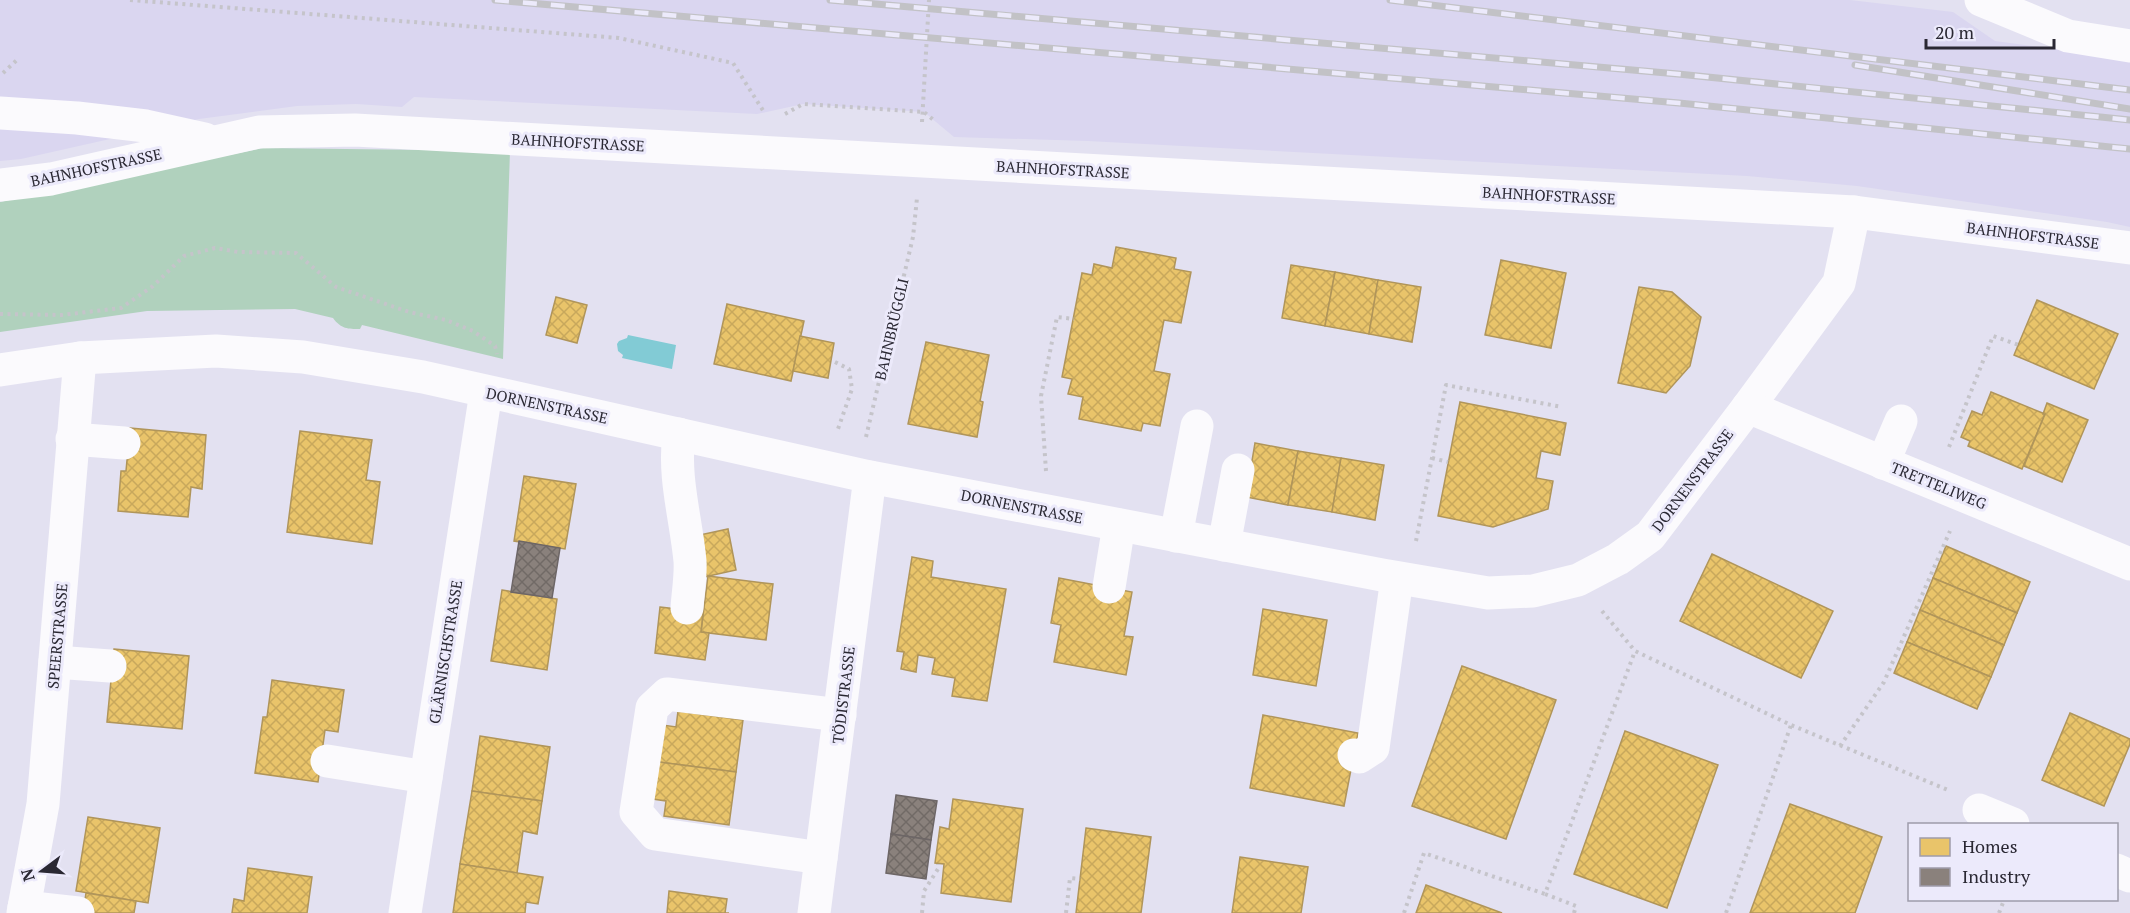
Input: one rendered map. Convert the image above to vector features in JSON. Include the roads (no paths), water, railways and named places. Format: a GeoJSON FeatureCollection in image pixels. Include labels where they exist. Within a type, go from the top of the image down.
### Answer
{"type":"FeatureCollection","features":[{"type":"Feature","properties":{"kind":"street"},"geometry":{"type":"LineString","coordinates":[[1981,0],[2044,12],[2068,36],[2130,46]]}},
{"type":"Feature","properties":{"kind":"street"},"geometry":{"type":"LineString","coordinates":[[0,113],[77,118],[146,126],[216,141]]}},
{"type":"Feature","properties":{"kind":"street","name":"BAHNHOFSTRASSE"},"geometry":{"type":"LineString","coordinates":[[0,185],[51,179],[259,132],[355,130],[1854,212],[2130,248]]}},
{"type":"Feature","properties":{"kind":"street","name":"DORNENSTRASSE"},"geometry":{"type":"LineString","coordinates":[[0,370],[80,358],[216,351],[303,357],[423,377],[870,477],[1176,536],[1488,594],[1533,591],[1578,580],[1618,559],[1650,536],[1839,283],[1854,212]]}},
{"type":"Feature","properties":{"kind":"street","name":"SPEERSTRASSE"},"geometry":{"type":"LineString","coordinates":[[24,910],[43,804],[80,358]]}},
{"type":"Feature","properties":{"kind":"street","name":"GLÄRNISCHSTRASSE"},"geometry":{"type":"LineString","coordinates":[[405,913],[486,392]]}},
{"type":"Feature","properties":{"kind":"street","name":"TRETTELIWEG"},"geometry":{"type":"LineString","coordinates":[[1748,407],[2130,564]]}},
{"type":"Feature","properties":{"kind":"street"},"geometry":{"type":"LineString","coordinates":[[1883,463],[1901,421]]}},
{"type":"Feature","properties":{"kind":"street"},"geometry":{"type":"LineString","coordinates":[[1176,536],[1197,426]]}},
{"type":"Feature","properties":{"kind":"street"},"geometry":{"type":"LineString","coordinates":[[679,434],[676,455],[690,562],[687,608]]}},
{"type":"Feature","properties":{"kind":"street"},"geometry":{"type":"LineString","coordinates":[[72,439],[124,443]]}},
{"type":"Feature","properties":{"kind":"street"},"geometry":{"type":"LineString","coordinates":[[1224,545],[1238,470]]}},
{"type":"Feature","properties":{"kind":"street","name":"TÖDISTRASSE"},"geometry":{"type":"LineString","coordinates":[[819,912],[821,858],[870,477]]}},
{"type":"Feature","properties":{"kind":"street"},"geometry":{"type":"LineString","coordinates":[[1109,587],[1119,525]]}},
{"type":"Feature","properties":{"kind":"street"},"geometry":{"type":"LineString","coordinates":[[1354,755],[1359,757],[1373,748],[1404,579]]}},
{"type":"Feature","properties":{"kind":"street"},"geometry":{"type":"LineString","coordinates":[[55,662],[110,666]]}},
{"type":"Feature","properties":{"kind":"street"},"geometry":{"type":"LineString","coordinates":[[821,858],[655,834],[636,812],[652,708],[667,694],[840,715]]}},
{"type":"Feature","properties":{"kind":"street"},"geometry":{"type":"LineString","coordinates":[[327,761],[426,777]]}},
{"type":"Feature","properties":{"kind":"street"},"geometry":{"type":"LineString","coordinates":[[1979,810],[2008,823]]}},
{"type":"Feature","properties":{"kind":"street"},"geometry":{"type":"LineString","coordinates":[[24,910],[78,913]]}},
{"type":"Feature","properties":{"kind":"water"},"geometry":{"type":"Polygon","coordinates":[[[628,335],[676,345],[672,369],[622,358],[623,355],[618,351],[617,344],[628,335]]]}},
{"type":"Feature","properties":{"kind":"railway"},"geometry":{"type":"LineString","coordinates":[[495,0],[1679,103],[2130,149]]}},
{"type":"Feature","properties":{"kind":"railway"},"geometry":{"type":"LineString","coordinates":[[830,0],[1678,74],[2130,120]]}},
{"type":"Feature","properties":{"kind":"railway"},"geometry":{"type":"LineString","coordinates":[[1390,0],[2130,90]]}},
{"type":"Feature","properties":{"kind":"railway"},"geometry":{"type":"LineString","coordinates":[[1855,65],[2130,109]]}}]}
